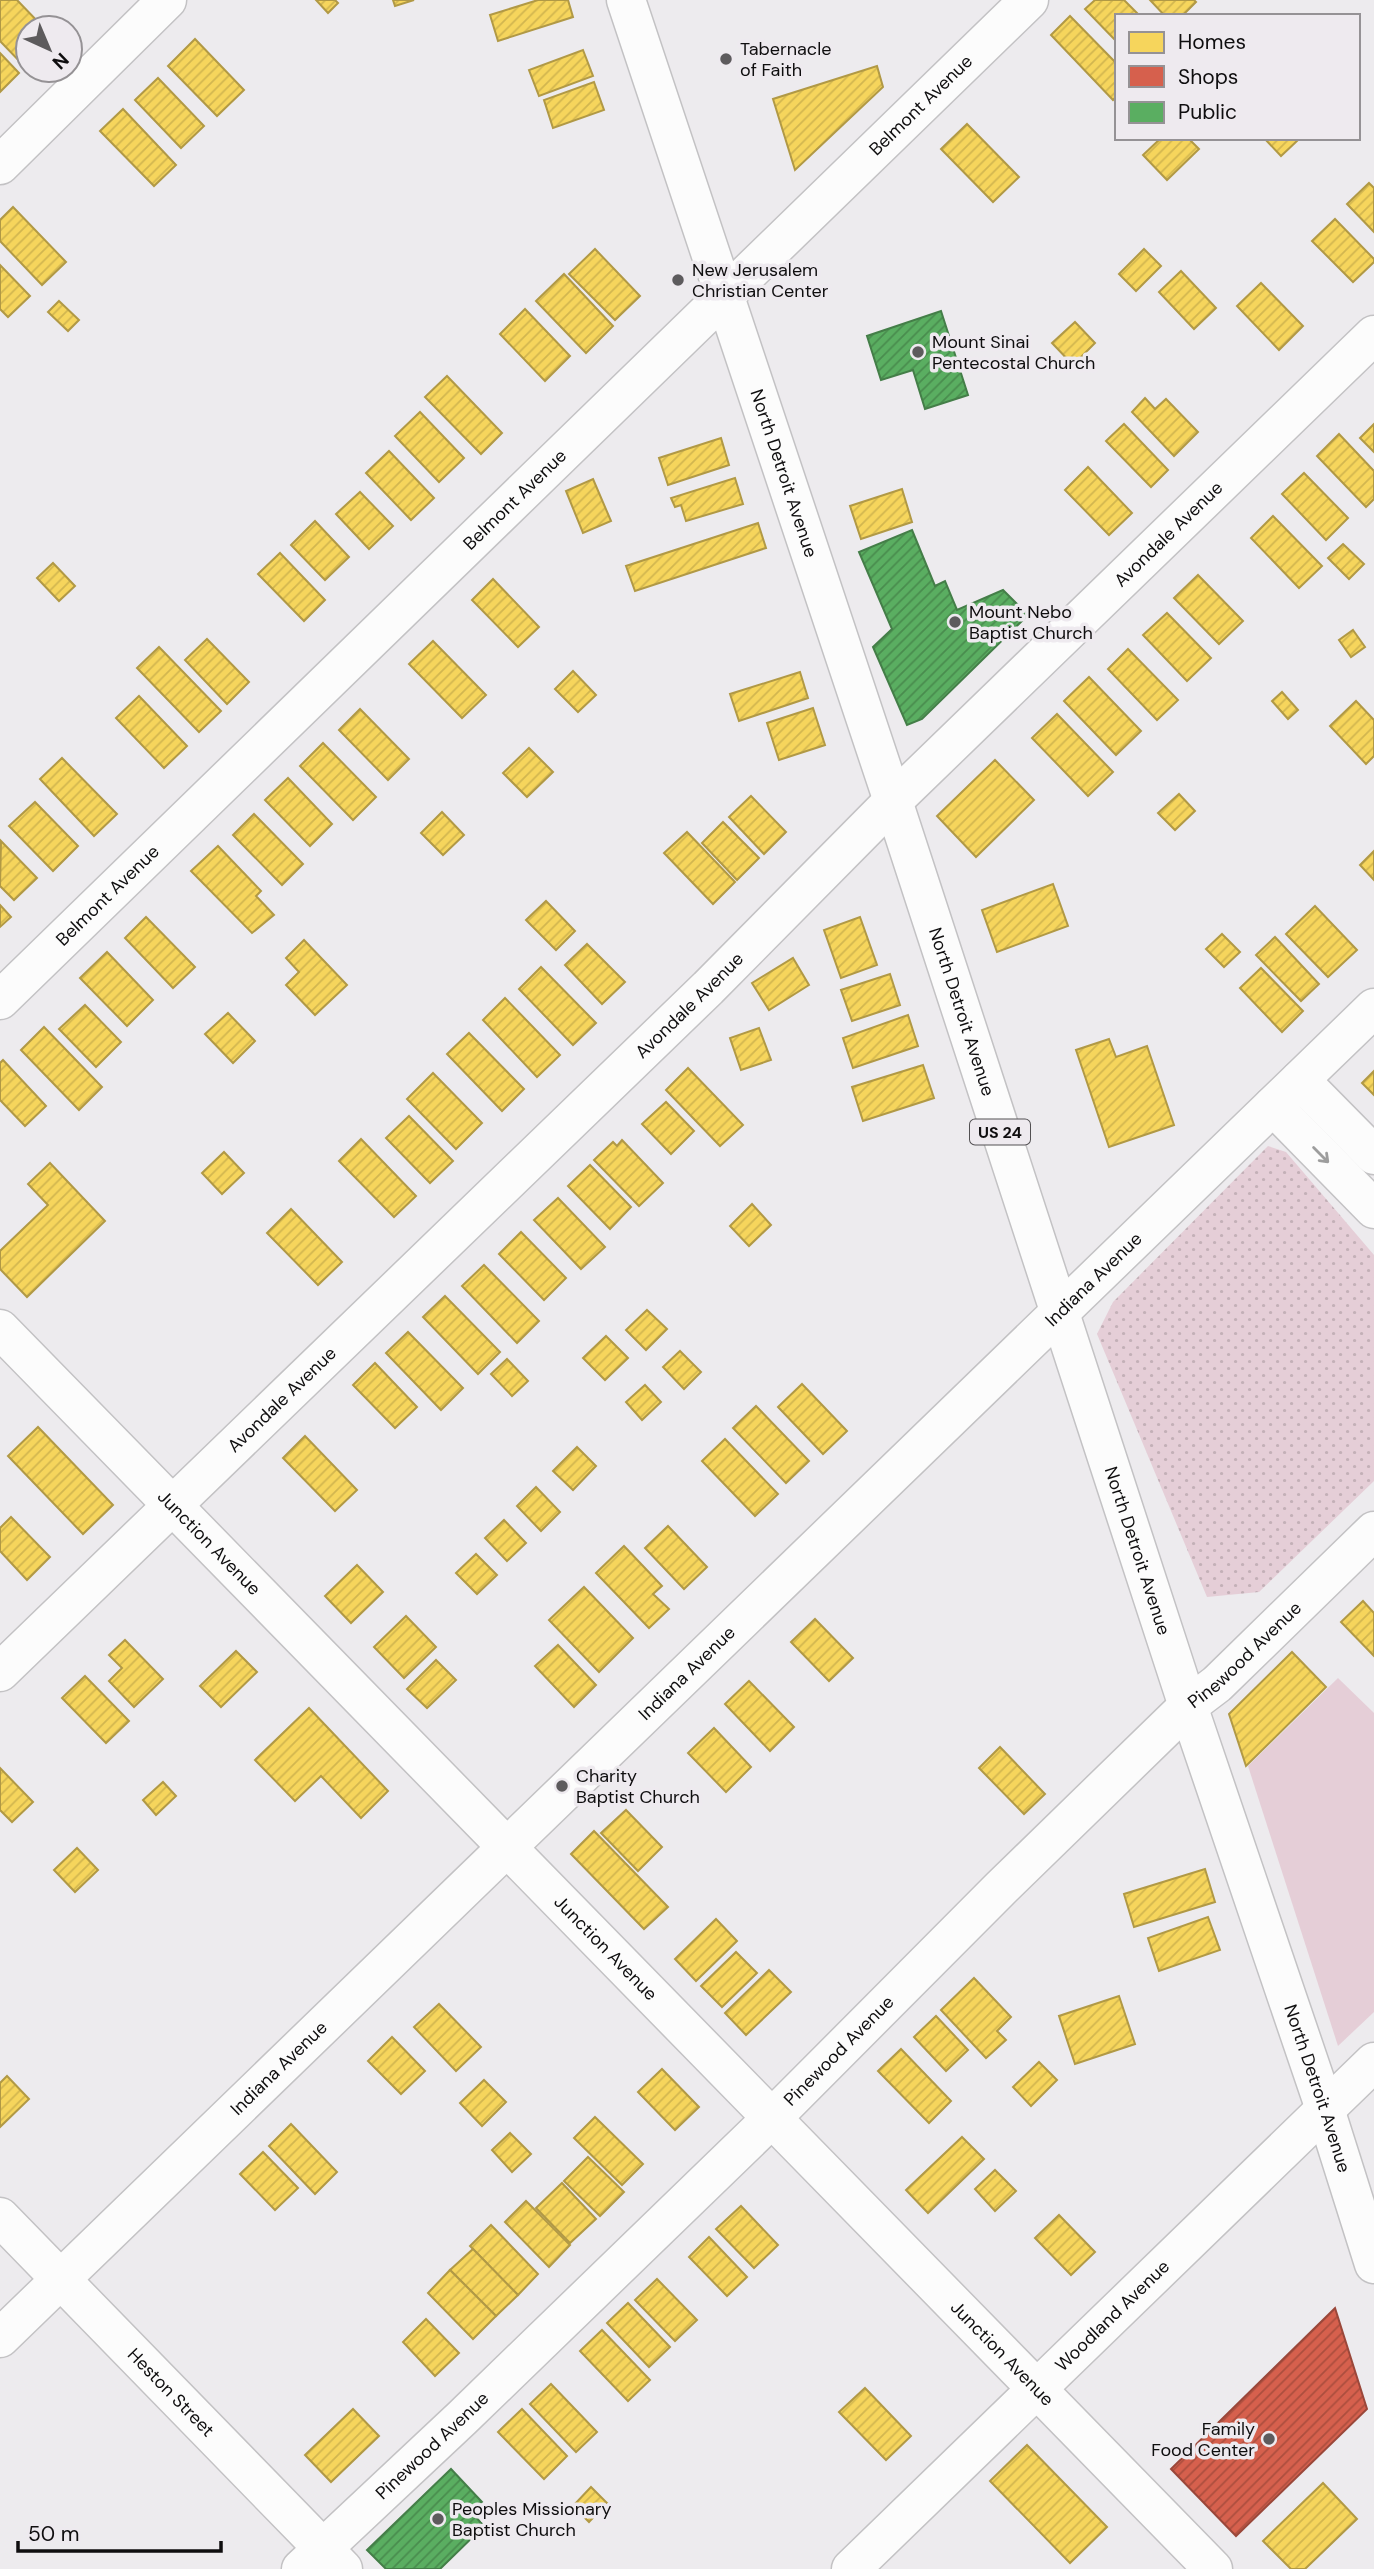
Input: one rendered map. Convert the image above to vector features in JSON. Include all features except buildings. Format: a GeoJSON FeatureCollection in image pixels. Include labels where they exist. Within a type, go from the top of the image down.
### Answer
{"type":"FeatureCollection","features":[{"type":"Feature","properties":{"kind":"street"},"geometry":{"type":"LineString","coordinates":[[0,165],[167,0]]}},
{"type":"Feature","properties":{"kind":"street","name":"North Detroit Avenue"},"geometry":{"type":"LineString","coordinates":[[626,0],[893,801],[1059,1314],[1325,2109],[1374,2264]]}},
{"type":"Feature","properties":{"kind":"street","name":"Belmont Avenue"},"geometry":{"type":"LineString","coordinates":[[0,1000],[1029,0]]}},
{"type":"Feature","properties":{"kind":"street","name":"Avondale Avenue"},"geometry":{"type":"LineString","coordinates":[[0,1672],[708,988],[893,801],[1374,335]]}},
{"type":"Feature","properties":{"kind":"street","name":"Indiana Avenue"},"geometry":{"type":"LineString","coordinates":[[0,2338],[1374,1008]]}},
{"type":"Feature","properties":{"kind":"street"},"geometry":{"type":"LineString","coordinates":[[1300,1080],[1374,1155]]}},
{"type":"Feature","properties":{"kind":"street"},"geometry":{"type":"LineString","coordinates":[[1273,1106],[1374,1209]]}},
{"type":"Feature","properties":{"kind":"street","name":"Junction Avenue"},"geometry":{"type":"LineString","coordinates":[[0,1329],[1213,2569]]}},
{"type":"Feature","properties":{"kind":"street","name":"Pinewood Avenue"},"geometry":{"type":"LineString","coordinates":[[322,2562],[462,2418],[772,2119],[1001,1888],[1188,1706],[1217,1684],[1374,1531]]}},
{"type":"Feature","properties":{"kind":"street","name":"Woodland Avenue"},"geometry":{"type":"LineString","coordinates":[[851,2569],[1374,2062]]}},
{"type":"Feature","properties":{"kind":"street","name":"Heston Street"},"geometry":{"type":"LineString","coordinates":[[0,2217],[61,2279],[322,2562]]}},
{"type":"Feature","properties":{"kind":"shaded area"},"geometry":{"type":"Polygon","coordinates":[[[1268,1146],[1286,1152],[1374,1255],[1374,1481],[1259,1592],[1207,1597],[1097,1334],[1113,1302],[1268,1146]]]}},
{"type":"Feature","properties":{"kind":"shaded area"},"geometry":{"type":"Polygon","coordinates":[[[1338,1678],[1374,1713],[1374,2012],[1338,2046],[1248,1766],[1338,1678]]]}},
{"type":"Feature","properties":{"kind":"place","name":"Tabernacle of Faith"},"geometry":{"type":"Point","coordinates":[726,59]}},
{"type":"Feature","properties":{"kind":"place","name":"New Jerusalem Christian Center"},"geometry":{"type":"Point","coordinates":[678,280]}},
{"type":"Feature","properties":{"kind":"place","name":"Mount Sinai Pentecostal Church"},"geometry":{"type":"Point","coordinates":[918,352]}},
{"type":"Feature","properties":{"kind":"place","name":"Mount Nebo Baptist Church"},"geometry":{"type":"Point","coordinates":[955,622]}},
{"type":"Feature","properties":{"kind":"place","name":"Charity Baptist Church"},"geometry":{"type":"Point","coordinates":[562,1786]}},
{"type":"Feature","properties":{"kind":"place","name":"Family Food Center"},"geometry":{"type":"Point","coordinates":[1269,2439]}},
{"type":"Feature","properties":{"kind":"place","name":"Peoples Missionary Baptist Church"},"geometry":{"type":"Point","coordinates":[438,2519]}}]}
